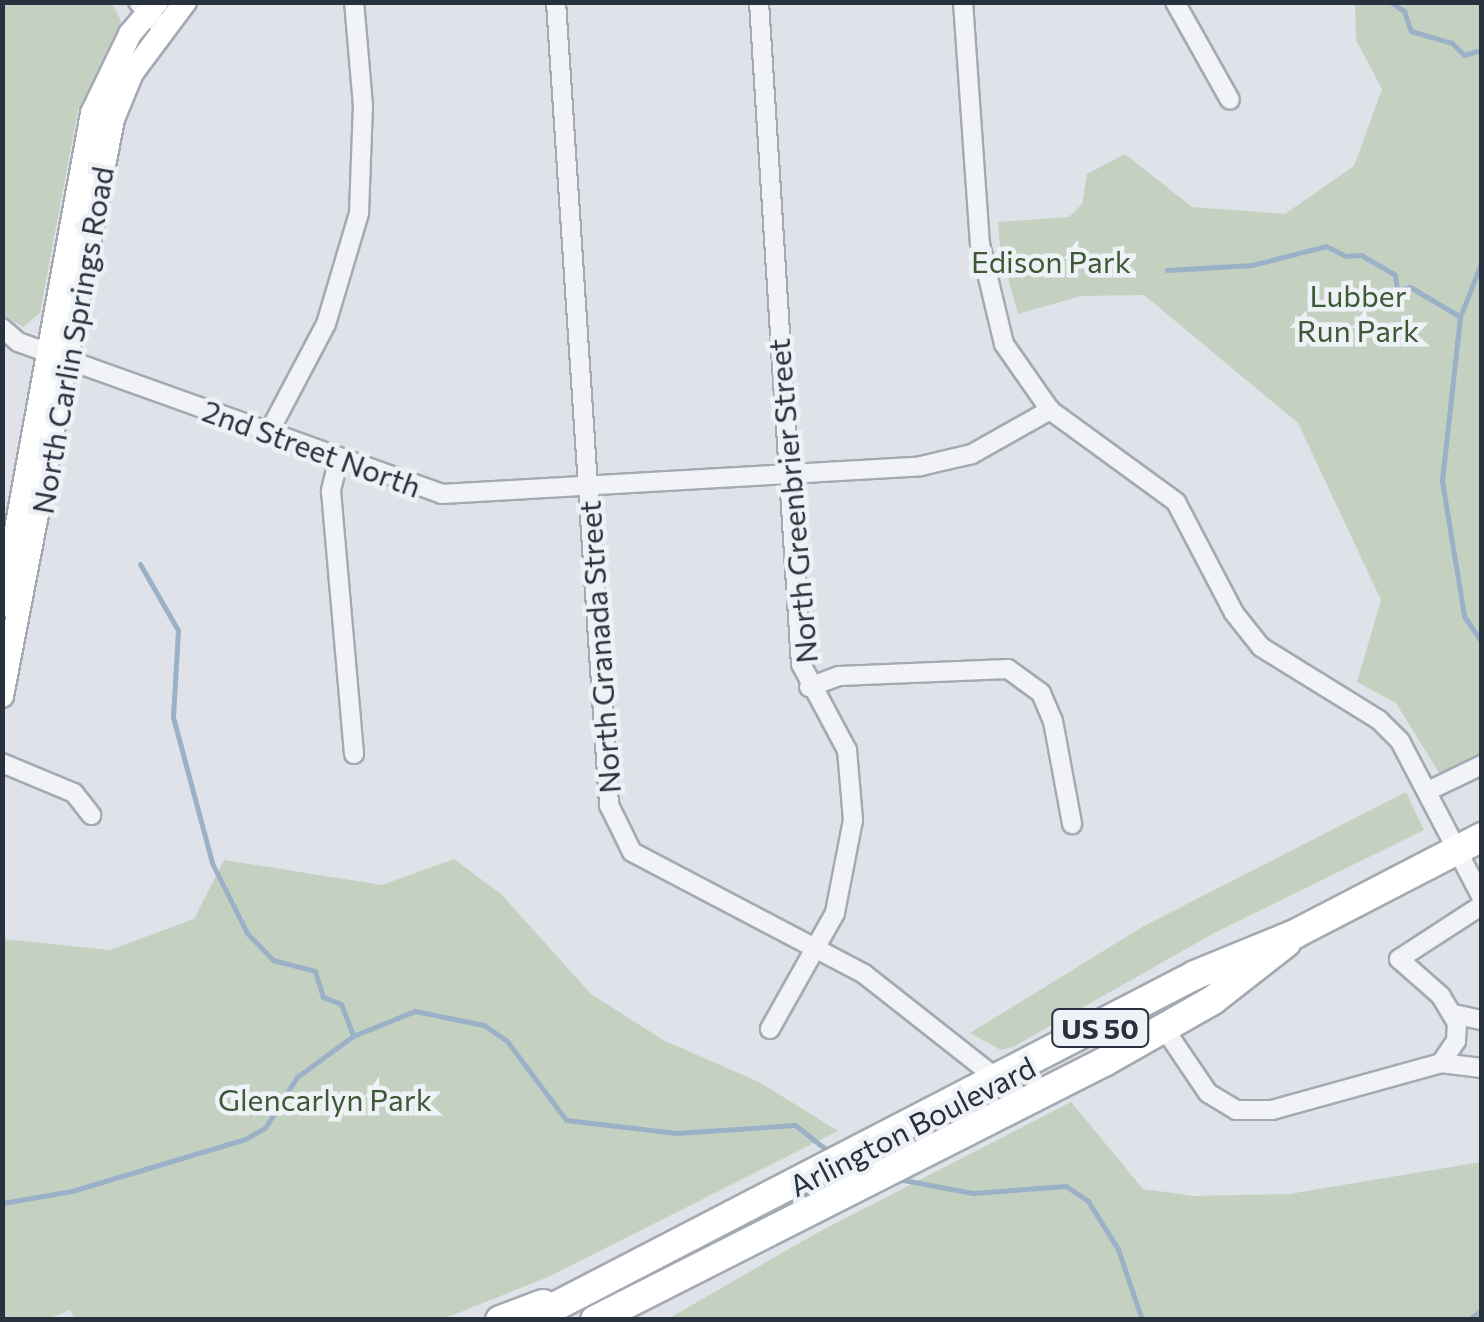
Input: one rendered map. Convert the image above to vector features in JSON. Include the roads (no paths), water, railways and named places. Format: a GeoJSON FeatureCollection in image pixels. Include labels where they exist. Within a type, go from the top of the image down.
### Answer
{"type":"FeatureCollection","features":[{"type":"Feature","properties":{"kind":"highway","name":"Arlington Boulevard"},"geometry":{"type":"LineString","coordinates":[[528,1320],[1000,1081],[1195,975],[1295,934],[1469,843]]}},
{"type":"Feature","properties":{"kind":"highway","name":"Arlington Boulevard"},"geometry":{"type":"LineString","coordinates":[[595,1320],[787,1226],[1164,1028],[1247,977],[1295,934]]}},
{"type":"Feature","properties":{"kind":"highway"},"geometry":{"type":"LineString","coordinates":[[500,1320],[633,1269]]}},
{"type":"Feature","properties":{"kind":"highway"},"geometry":{"type":"LineString","coordinates":[[605,1320],[646,1295]]}},
{"type":"Feature","properties":{"kind":"main road","name":"North Carlin Springs Road"},"geometry":{"type":"LineString","coordinates":[[2,606],[113,119],[151,12],[185,2]]}},
{"type":"Feature","properties":{"kind":"main road","name":"North Carlin Springs Road"},"geometry":{"type":"LineString","coordinates":[[2,696],[59,355]]}},
{"type":"Feature","properties":{"kind":"street"},"geometry":{"type":"LineString","coordinates":[[269,432],[326,324],[359,213],[363,106],[354,2]]}},
{"type":"Feature","properties":{"kind":"street","name":"North Granada Street"},"geometry":{"type":"LineString","coordinates":[[556,2],[610,805],[632,852],[864,974],[1000,1081]]}},
{"type":"Feature","properties":{"kind":"street","name":"North Greenbrier Street"},"geometry":{"type":"LineString","coordinates":[[759,2],[786,475],[802,664],[809,687],[847,750],[853,820],[848,870],[818,950],[770,1029]]}},
{"type":"Feature","properties":{"kind":"street"},"geometry":{"type":"LineString","coordinates":[[964,2],[986,282],[1004,344],[1050,410],[1168,493],[1192,524],[1246,630],[1280,662],[1379,720],[1408,753],[1428,792],[1469,843],[1482,901],[1399,959],[1453,1014],[1459,1034],[1442,1063]]}},
{"type":"Feature","properties":{"kind":"street"},"geometry":{"type":"LineString","coordinates":[[1175,2],[1230,100]]}},
{"type":"Feature","properties":{"kind":"street","name":"2nd Street North"},"geometry":{"type":"LineString","coordinates":[[2,328],[18,342],[269,432],[338,462],[442,494],[786,475],[955,458],[1001,441],[1050,410]]}},
{"type":"Feature","properties":{"kind":"street"},"geometry":{"type":"LineString","coordinates":[[338,462],[331,491],[354,754]]}},
{"type":"Feature","properties":{"kind":"street"},"geometry":{"type":"LineString","coordinates":[[809,687],[840,676],[1008,669],[1041,693],[1047,707],[1072,824]]}},
{"type":"Feature","properties":{"kind":"street"},"geometry":{"type":"LineString","coordinates":[[2,763],[74,793],[91,815]]}},
{"type":"Feature","properties":{"kind":"street"},"geometry":{"type":"LineString","coordinates":[[1428,792],[1482,765]]}},
{"type":"Feature","properties":{"kind":"street"},"geometry":{"type":"LineString","coordinates":[[1453,1014],[1482,1020]]}},
{"type":"Feature","properties":{"kind":"street"},"geometry":{"type":"LineString","coordinates":[[1164,1028],[1208,1092],[1236,1110],[1272,1110],[1442,1063],[1482,1068]]}},
{"type":"Feature","properties":{"kind":"waterway"},"geometry":{"type":"LineString","coordinates":[[1390,2],[1404,11],[1411,31],[1452,43],[1464,55],[1482,50]]}},
{"type":"Feature","properties":{"kind":"waterway"},"geometry":{"type":"LineString","coordinates":[[1167,270],[1252,265],[1326,246],[1346,256],[1361,255],[1395,275],[1397,290],[1410,287],[1459,316]]}},
{"type":"Feature","properties":{"kind":"waterway"},"geometry":{"type":"LineString","coordinates":[[1482,261],[1460,317],[1442,481],[1464,616],[1482,643]]}},
{"type":"Feature","properties":{"kind":"waterway"},"geometry":{"type":"LineString","coordinates":[[140,564],[178,630],[173,717],[212,863],[247,933],[273,960],[315,971],[323,997],[341,1004],[353,1036]]}},
{"type":"Feature","properties":{"kind":"waterway"},"geometry":{"type":"LineString","coordinates":[[2,1203],[72,1191],[245,1139],[265,1128],[297,1077],[353,1036],[415,1011],[484,1025],[507,1041],[566,1120],[676,1133],[795,1125],[832,1154]]}},
{"type":"Feature","properties":{"kind":"waterway"},"geometry":{"type":"LineString","coordinates":[[898,1179],[973,1193],[1066,1186],[1088,1201],[1118,1249],[1142,1320]]}},
{"type":"Feature","properties":{"kind":"waterway"},"geometry":{"type":"LineString","coordinates":[[1469,1320],[1482,1309]]}},
{"type":"Feature","properties":{"kind":"park label","name":"Edison Park"},"geometry":{"type":"Point","coordinates":[1051,261]}},
{"type":"Feature","properties":{"kind":"park label","name":"Lubber Run Park"},"geometry":{"type":"Point","coordinates":[1358,312]}},
{"type":"Feature","properties":{"kind":"park label","name":"Glencarlyn Park"},"geometry":{"type":"Point","coordinates":[325,1099]}}]}
